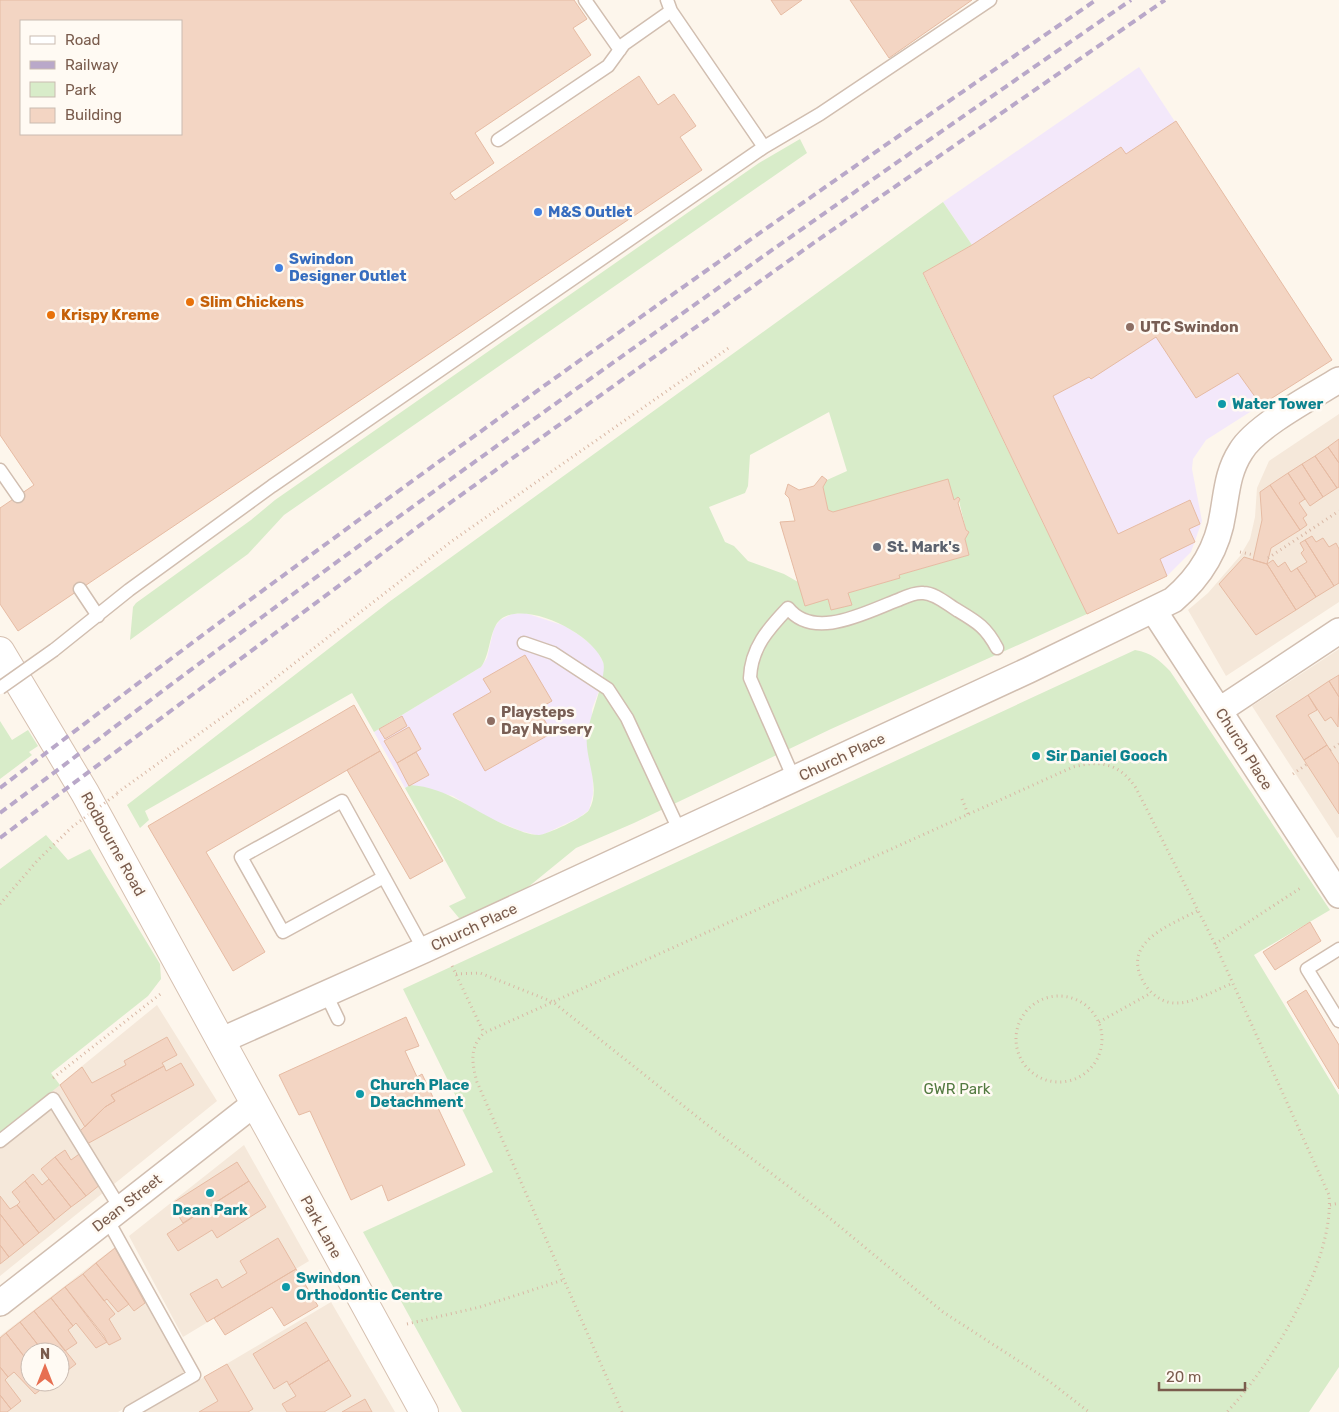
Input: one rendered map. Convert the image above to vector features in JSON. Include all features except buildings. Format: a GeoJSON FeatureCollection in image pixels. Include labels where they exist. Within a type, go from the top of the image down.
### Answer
{"type":"FeatureCollection","features":[{"type":"Feature","properties":{"kind":"main road","name":"Rodbourne Road"},"geometry":{"type":"LineString","coordinates":[[0,651],[85,793],[220,1041]]}},
{"type":"Feature","properties":{"kind":"main road","name":"Park Lane"},"geometry":{"type":"LineString","coordinates":[[220,1041],[424,1412]]}},
{"type":"Feature","properties":{"kind":"street"},"geometry":{"type":"LineString","coordinates":[[1154,611],[1173,600],[1190,586],[1204,566],[1218,534],[1228,476],[1242,449],[1276,421],[1339,380]]}},
{"type":"Feature","properties":{"kind":"street","name":"Church Place"},"geometry":{"type":"LineString","coordinates":[[220,1041],[680,832],[1154,611],[1220,710],[1332,868],[1339,895]]}},
{"type":"Feature","properties":{"kind":"street"},"geometry":{"type":"LineString","coordinates":[[1220,710],[1339,631]]}},
{"type":"Feature","properties":{"kind":"street","name":"Dean Street"},"geometry":{"type":"LineString","coordinates":[[0,1303],[254,1104]]}},
{"type":"Feature","properties":{"kind":"lane"},"geometry":{"type":"LineString","coordinates":[[585,0],[620,50]]}},
{"type":"Feature","properties":{"kind":"lane"},"geometry":{"type":"LineString","coordinates":[[0,688],[54,650],[128,590],[272,486],[764,147],[820,114],[990,0]]}},
{"type":"Feature","properties":{"kind":"lane"},"geometry":{"type":"LineString","coordinates":[[498,140],[608,66],[624,44],[669,5],[764,147]]}},
{"type":"Feature","properties":{"kind":"lane"},"geometry":{"type":"LineString","coordinates":[[0,470],[18,496]]}},
{"type":"Feature","properties":{"kind":"lane"},"geometry":{"type":"LineString","coordinates":[[80,589],[98,616]]}},
{"type":"Feature","properties":{"kind":"lane"},"geometry":{"type":"LineString","coordinates":[[794,779],[750,678],[751,660],[761,639],[788,608],[794,615],[806,622],[820,623],[847,618],[916,594],[930,594],[984,627],[997,648]]}},
{"type":"Feature","properties":{"kind":"lane"},"geometry":{"type":"LineString","coordinates":[[524,643],[553,653],[608,689],[627,718],[680,832]]}},
{"type":"Feature","properties":{"kind":"lane"},"geometry":{"type":"LineString","coordinates":[[384,877],[283,932],[241,857],[342,801],[384,877],[432,946]]}},
{"type":"Feature","properties":{"kind":"lane"},"geometry":{"type":"LineString","coordinates":[[1339,949],[1307,969],[1339,1021]]}},
{"type":"Feature","properties":{"kind":"lane"},"geometry":{"type":"LineString","coordinates":[[326,994],[338,1019]]}},
{"type":"Feature","properties":{"kind":"lane"},"geometry":{"type":"LineString","coordinates":[[0,1141],[53,1099],[113,1213],[194,1375],[130,1412]]}},
{"type":"Feature","properties":{"kind":"path"},"geometry":{"type":"LineString","coordinates":[[0,904],[38,861],[72,827],[260,690],[452,541],[730,347]]}},
{"type":"Feature","properties":{"kind":"path"},"geometry":{"type":"LineString","coordinates":[[1268,558],[1339,511]]}},
{"type":"Feature","properties":{"kind":"path"},"geometry":{"type":"LineString","coordinates":[[1330,750],[1339,744]]}},
{"type":"Feature","properties":{"kind":"path"},"geometry":{"type":"LineString","coordinates":[[622,1412],[477,1082],[473,1066],[473,1052],[477,1040],[484,1033],[968,814],[1073,767],[1087,764],[1117,767],[1126,773],[1136,788],[1215,944],[1329,1195],[1330,1205],[1327,1231],[1312,1278],[1271,1357],[1256,1379],[1227,1412]]}},
{"type":"Feature","properties":{"kind":"path"},"geometry":{"type":"LineString","coordinates":[[962,799],[968,814]]}},
{"type":"Feature","properties":{"kind":"path"},"geometry":{"type":"LineString","coordinates":[[1215,944],[1332,868]]}},
{"type":"Feature","properties":{"kind":"path"},"geometry":{"type":"LineString","coordinates":[[1197,911],[1162,929],[1145,943],[1138,952],[1139,972],[1151,993],[1165,1002],[1179,1004],[1233,983]]}},
{"type":"Feature","properties":{"kind":"path"},"geometry":{"type":"LineString","coordinates":[[432,946],[456,974],[484,1033]]}},
{"type":"Feature","properties":{"kind":"path"},"geometry":{"type":"LineString","coordinates":[[456,974],[480,973],[553,1002],[710,1127],[821,1211],[944,1312],[1045,1378],[1088,1412]]}},
{"type":"Feature","properties":{"kind":"path"},"geometry":{"type":"LineString","coordinates":[[50,1080],[185,976]]}},
{"type":"Feature","properties":{"kind":"path"},"geometry":{"type":"LineString","coordinates":[[1099,1022],[1151,993]]}},
{"type":"Feature","properties":{"kind":"path"},"geometry":{"type":"LineString","coordinates":[[1065,996],[1076,999],[1085,1005],[1099,1022],[1102,1034],[1100,1052],[1091,1068],[1081,1077],[1056,1082],[1044,1080],[1024,1065],[1018,1053],[1016,1043],[1020,1021],[1030,1008],[1044,999],[1065,996]]}},
{"type":"Feature","properties":{"kind":"path"},"geometry":{"type":"LineString","coordinates":[[1330,1205],[1339,1203]]}},
{"type":"Feature","properties":{"kind":"path"},"geometry":{"type":"LineString","coordinates":[[382,1336],[407,1324],[480,1307],[563,1280]]}},
{"type":"Feature","properties":{"kind":"shaded area","name":"UTC Swindon"},"geometry":{"type":"Polygon","coordinates":[[[1139,67],[1332,360],[1206,440],[1193,459],[1192,469],[1202,521],[1191,552],[1167,576],[1087,614],[923,273],[972,245],[943,202],[1139,67]]]}},
{"type":"Feature","properties":{"kind":"shaded area"},"geometry":{"type":"Polygon","coordinates":[[[1339,414],[1339,602],[1226,676],[1188,610],[1208,593],[1240,556],[1250,539],[1255,517],[1257,488],[1269,461],[1339,414]]]}},
{"type":"Feature","properties":{"kind":"shaded area","name":"Playsteps Day Nursery"},"geometry":{"type":"Polygon","coordinates":[[[525,613],[565,626],[582,637],[597,650],[604,664],[605,675],[592,709],[593,794],[589,810],[580,817],[540,836],[521,831],[486,817],[453,796],[410,785],[405,788],[374,732],[481,667],[487,658],[494,628],[500,620],[512,614],[525,613]]]}},
{"type":"Feature","properties":{"kind":"shaded area"},"geometry":{"type":"Polygon","coordinates":[[[1339,649],[1339,837],[1337,838],[1252,706],[1339,649]]]}},
{"type":"Feature","properties":{"kind":"shaded area"},"geometry":{"type":"Polygon","coordinates":[[[157,1005],[217,1101],[0,1276],[0,1133],[157,1005]]]}},
{"type":"Feature","properties":{"kind":"shaded area"},"geometry":{"type":"Polygon","coordinates":[[[244,1145],[309,1261],[183,1337],[129,1236],[244,1145]]]}},
{"type":"Feature","properties":{"kind":"shaded area"},"geometry":{"type":"Polygon","coordinates":[[[115,1247],[187,1373],[118,1412],[0,1412],[0,1336],[115,1247]]]}},
{"type":"Feature","properties":{"kind":"shaded area"},"geometry":{"type":"Polygon","coordinates":[[[331,1302],[395,1412],[144,1412],[191,1385],[331,1302]]]}},
{"type":"Feature","properties":{"kind":"green space"},"geometry":{"type":"Polygon","coordinates":[[[800,139],[807,153],[284,515],[248,554],[130,640],[133,607],[136,603],[251,520],[275,500],[759,163],[800,139]]]}},
{"type":"Feature","properties":{"kind":"green space"},"geometry":{"type":"Polygon","coordinates":[[[943,202],[972,245],[923,274],[1087,614],[831,729],[634,823],[576,848],[522,892],[468,919],[459,918],[449,906],[466,898],[405,788],[410,785],[437,790],[497,821],[535,835],[549,832],[580,817],[589,810],[593,801],[594,792],[587,735],[601,686],[603,662],[597,651],[573,631],[542,617],[512,614],[501,619],[494,628],[487,655],[481,667],[374,732],[352,693],[145,811],[149,820],[140,828],[127,805],[389,602],[943,202]],[[829,412],[750,455],[748,486],[745,493],[709,507],[725,542],[734,546],[748,561],[784,574],[828,599],[831,610],[851,605],[848,593],[899,578],[899,575],[969,555],[965,539],[969,532],[966,530],[958,497],[954,500],[833,512],[828,510],[823,487],[827,480],[847,471],[829,412]]]}},
{"type":"Feature","properties":{"kind":"green space","name":"GWR Park"},"geometry":{"type":"Polygon","coordinates":[[[1135,650],[1155,658],[1170,671],[1330,910],[1254,955],[1339,1095],[1339,1367],[1309,1412],[462,1412],[363,1232],[493,1172],[403,989],[1135,650]]]}},
{"type":"Feature","properties":{"kind":"green space"},"geometry":{"type":"Polygon","coordinates":[[[0,721],[12,740],[28,730],[38,746],[29,752],[32,755],[0,779],[0,721]]]}},
{"type":"Feature","properties":{"kind":"green space"},"geometry":{"type":"Polygon","coordinates":[[[46,835],[68,860],[90,849],[160,964],[161,979],[148,996],[51,1073],[60,1085],[0,1133],[0,869],[46,835]]]}},
{"type":"Feature","properties":{"kind":"railway"},"geometry":{"type":"LineString","coordinates":[[0,788],[270,585],[543,387],[818,192],[1096,0]]}},
{"type":"Feature","properties":{"kind":"railway"},"geometry":{"type":"LineString","coordinates":[[0,813],[225,644],[474,462],[801,229],[1131,0]]}},
{"type":"Feature","properties":{"kind":"railway"},"geometry":{"type":"LineString","coordinates":[[0,838],[454,500],[815,242],[1165,0]]}},
{"type":"Feature","properties":{"kind":"place","name":"M&S Outlet"},"geometry":{"type":"Point","coordinates":[538,212]}},
{"type":"Feature","properties":{"kind":"place","name":"Swindon Designer Outlet"},"geometry":{"type":"Point","coordinates":[279,268]}},
{"type":"Feature","properties":{"kind":"place","name":"Slim Chickens"},"geometry":{"type":"Point","coordinates":[190,302]}},
{"type":"Feature","properties":{"kind":"place","name":"Krispy Kreme"},"geometry":{"type":"Point","coordinates":[51,315]}},
{"type":"Feature","properties":{"kind":"place","name":"UTC Swindon"},"geometry":{"type":"Point","coordinates":[1130,327]}},
{"type":"Feature","properties":{"kind":"place","name":"Water Tower"},"geometry":{"type":"Point","coordinates":[1222,404]}},
{"type":"Feature","properties":{"kind":"place","name":"St. Mark's"},"geometry":{"type":"Point","coordinates":[877,547]}},
{"type":"Feature","properties":{"kind":"place","name":"Playsteps Day Nursery"},"geometry":{"type":"Point","coordinates":[491,721]}},
{"type":"Feature","properties":{"kind":"place","name":"Sir Daniel Gooch"},"geometry":{"type":"Point","coordinates":[1036,756]}},
{"type":"Feature","properties":{"kind":"place","name":"Church Place Detachment"},"geometry":{"type":"Point","coordinates":[360,1094]}},
{"type":"Feature","properties":{"kind":"place","name":"Dean Park"},"geometry":{"type":"Point","coordinates":[210,1193]}},
{"type":"Feature","properties":{"kind":"place","name":"Swindon Orthodontic Centre"},"geometry":{"type":"Point","coordinates":[286,1287]}}]}
